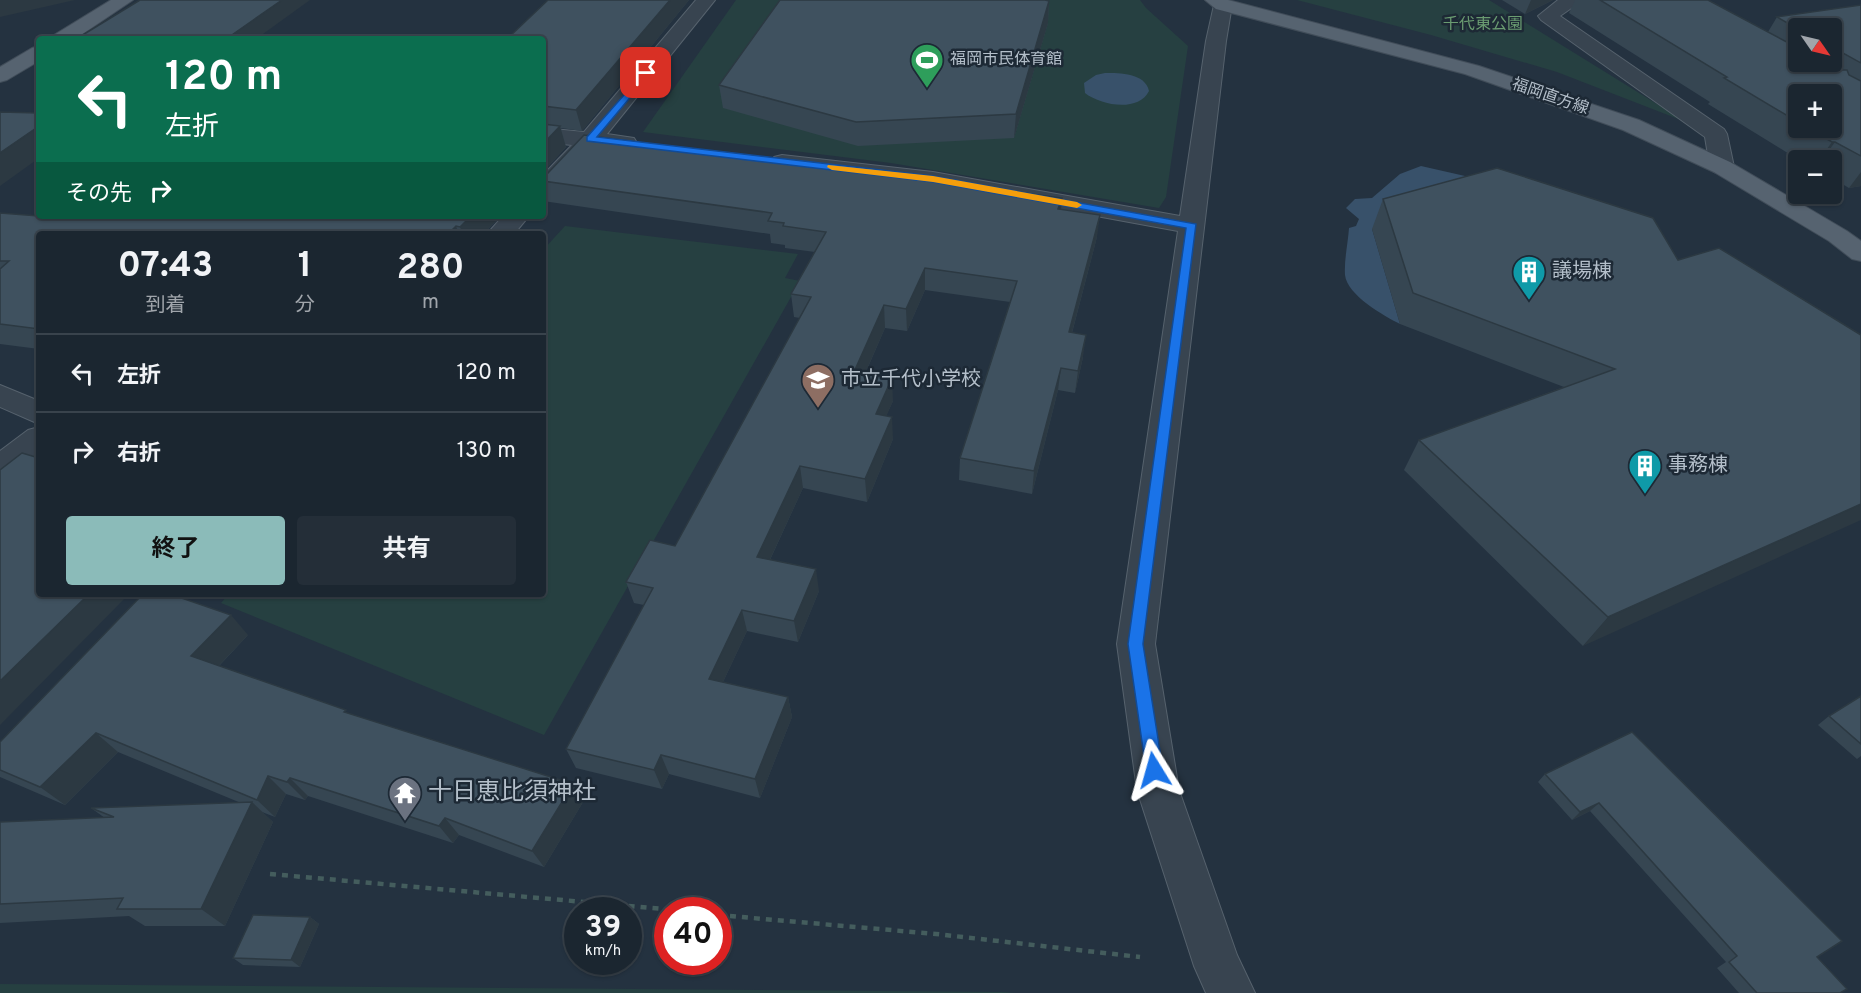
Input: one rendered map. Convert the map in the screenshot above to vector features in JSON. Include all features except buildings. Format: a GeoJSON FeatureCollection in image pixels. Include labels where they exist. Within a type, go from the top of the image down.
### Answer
{"type":"FeatureCollection","features":[{"type":"Feature","properties":{"kind":"main road"},"geometry":{"type":"LineString","coordinates":[[66,36],[124,0]]}},
{"type":"Feature","properties":{"kind":"main road","name":"福岡直方線"},"geometry":{"type":"LineString","coordinates":[[1219,2],[1472,70],[1631,125],[1722,167],[1861,253]]}},
{"type":"Feature","properties":{"kind":"main road"},"geometry":{"type":"LineString","coordinates":[[0,76],[36,54]]}},
{"type":"Feature","properties":{"kind":"street"},"geometry":{"type":"LineString","coordinates":[[546,186],[591,139],[706,0]]}},
{"type":"Feature","properties":{"kind":"street"},"geometry":{"type":"LineString","coordinates":[[1575,0],[1562,5],[1548,16],[1716,134],[1722,167]]}},
{"type":"Feature","properties":{"kind":"street"},"geometry":{"type":"LineString","coordinates":[[1219,2],[1216,41],[1136,644],[1158,790],[1217,966],[1231,993]]}},
{"type":"Feature","properties":{"kind":"street"},"geometry":{"type":"LineString","coordinates":[[546,135],[650,146]]}},
{"type":"Feature","properties":{"kind":"street"},"geometry":{"type":"LineString","coordinates":[[756,159],[933,179],[1192,226]]}},
{"type":"Feature","properties":{"kind":"street"},"geometry":{"type":"LineString","coordinates":[[503,231],[514,219]]}},
{"type":"Feature","properties":{"kind":"street"},"geometry":{"type":"LineString","coordinates":[[0,395],[36,411]]}},
{"type":"Feature","properties":{"kind":"street"},"geometry":{"type":"LineString","coordinates":[[0,467],[36,440]]}},
{"type":"Feature","properties":{"kind":"path"},"geometry":{"type":"LineString","coordinates":[[270,874],[654,908]]}},
{"type":"Feature","properties":{"kind":"path"},"geometry":{"type":"LineString","coordinates":[[732,916],[936,934],[1140,957]]}},
{"type":"Feature","properties":{"kind":"green space","name":"福岡市民体育館"},"geometry":{"type":"Polygon","coordinates":[[[736,0],[1140,0],[1188,46],[1166,197],[1159,208],[891,163],[643,132],[736,0]]]}},
{"type":"Feature","properties":{"kind":"green space","name":"千代東公園"},"geometry":{"type":"Polygon","coordinates":[[[1297,0],[1489,0],[1686,122],[1557,72],[1431,35],[1297,0]]]}},
{"type":"Feature","properties":{"kind":"green space"},"geometry":{"type":"Polygon","coordinates":[[[565,226],[798,254],[785,278],[800,281],[544,735],[221,603],[226,597],[546,597],[546,247],[565,226]]]}},
{"type":"Feature","properties":{"kind":"green space"},"geometry":{"type":"Polygon","coordinates":[[[0,984],[1002,992],[1016,993],[0,993],[0,984]]]}},
{"type":"Feature","properties":{"kind":"water"},"geometry":{"type":"Polygon","coordinates":[[[1105,73],[1137,77],[1147,85],[1149,91],[1144,98],[1136,102],[1118,105],[1100,101],[1085,93],[1084,83],[1096,75],[1105,73]]]}},
{"type":"Feature","properties":{"kind":"water"},"geometry":{"type":"Polygon","coordinates":[[[1421,166],[1465,176],[1487,186],[1372,229],[1400,324],[1367,304],[1347,283],[1345,269],[1349,228],[1356,226],[1359,219],[1346,208],[1355,199],[1372,198],[1400,174],[1421,166]]]}},
{"type":"Feature","properties":{"kind":"slow traffic"},"geometry":{"type":"LineString","coordinates":[[832,167],[933,179],[1077,205]]}},
{"type":"Feature","properties":{"kind":"place","name":"福岡市民体育館"},"geometry":{"type":"Point","coordinates":[927,89]}},
{"type":"Feature","properties":{"kind":"place","name":"議場棟"},"geometry":{"type":"Point","coordinates":[1529,301]}},
{"type":"Feature","properties":{"kind":"place","name":"市立千代小学校"},"geometry":{"type":"Point","coordinates":[818,409]}},
{"type":"Feature","properties":{"kind":"place","name":"事務棟"},"geometry":{"type":"Point","coordinates":[1645,495]}},
{"type":"Feature","properties":{"kind":"place","name":"十日恵比須神社"},"geometry":{"type":"Point","coordinates":[405,822]}},
{"type":"Feature","properties":{"kind":"route"},"geometry":{"type":"LineString","coordinates":[[646,73],[591,139],[933,179],[1192,226],[1136,644],[1154,770]]}}]}
